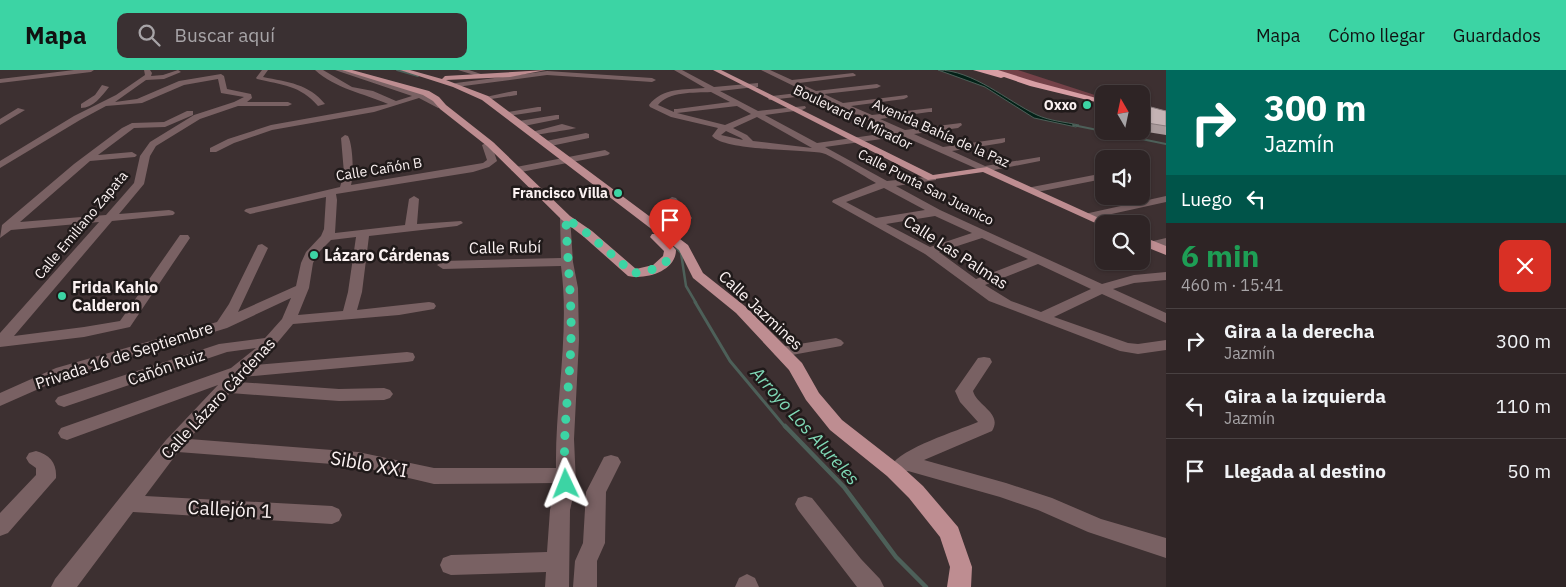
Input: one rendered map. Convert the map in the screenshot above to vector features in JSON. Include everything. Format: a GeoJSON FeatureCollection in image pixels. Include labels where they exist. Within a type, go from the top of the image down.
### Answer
{"type":"FeatureCollection","features":[{"type":"Feature","properties":{"kind":"highway"},"geometry":{"type":"LineString","coordinates":[[976,70],[1095,100]]}},
{"type":"Feature","properties":{"kind":"highway"},"geometry":{"type":"LineString","coordinates":[[992,70],[1017,79]]}},
{"type":"Feature","properties":{"kind":"highway"},"geometry":{"type":"LineString","coordinates":[[1048,79],[1095,94]]}},
{"type":"Feature","properties":{"kind":"main road"},"geometry":{"type":"LineString","coordinates":[[345,70],[426,93],[436,99],[450,113],[450,116],[472,136],[490,145],[566,218],[588,234],[633,273],[651,270],[663,264],[671,254],[666,245],[563,161],[479,101],[455,88],[408,70]]}},
{"type":"Feature","properties":{"kind":"main road"},"geometry":{"type":"LineString","coordinates":[[392,70],[456,85],[501,105],[519,124],[546,144],[563,161]]}},
{"type":"Feature","properties":{"kind":"main road"},"geometry":{"type":"LineString","coordinates":[[407,88],[435,80],[543,70]]}},
{"type":"Feature","properties":{"kind":"main road","name":"Boulevard el Mirador"},"geometry":{"type":"LineString","coordinates":[[716,70],[798,108],[937,177]]}},
{"type":"Feature","properties":{"kind":"main road","name":"Boulevard el Mirador"},"geometry":{"type":"LineString","coordinates":[[724,70],[752,86]]}},
{"type":"Feature","properties":{"kind":"main road","name":"Calle Jazmines"},"geometry":{"type":"LineString","coordinates":[[563,161],[657,226],[684,248],[698,275],[741,310],[796,366],[812,396],[836,425],[900,467],[916,492],[950,533],[960,567],[959,587]]}},
{"type":"Feature","properties":{"kind":"main road"},"geometry":{"type":"LineString","coordinates":[[937,177],[984,169]]}},
{"type":"Feature","properties":{"kind":"main road","name":"Avenida Bahía de la Paz"},"geometry":{"type":"LineString","coordinates":[[984,169],[1095,219]]}},
{"type":"Feature","properties":{"kind":"main road"},"geometry":{"type":"LineString","coordinates":[[1150,244],[1166,251]]}},
{"type":"Feature","properties":{"kind":"street"},"geometry":{"type":"LineString","coordinates":[[0,81],[92,70]]}},
{"type":"Feature","properties":{"kind":"street"},"geometry":{"type":"LineString","coordinates":[[264,70],[259,78],[298,86],[311,94],[321,104]]}},
{"type":"Feature","properties":{"kind":"street"},"geometry":{"type":"LineString","coordinates":[[318,70],[347,88],[370,93],[394,104]]}},
{"type":"Feature","properties":{"kind":"street"},"geometry":{"type":"LineString","coordinates":[[338,70],[419,96],[442,106]]}},
{"type":"Feature","properties":{"kind":"street"},"geometry":{"type":"LineString","coordinates":[[461,70],[484,76]]}},
{"type":"Feature","properties":{"kind":"street"},"geometry":{"type":"LineString","coordinates":[[552,70],[560,73]]}},
{"type":"Feature","properties":{"kind":"street","name":"Calle Punta San Juanico"},"geometry":{"type":"LineString","coordinates":[[677,70],[936,212],[1166,319]]}},
{"type":"Feature","properties":{"kind":"street"},"geometry":{"type":"LineString","coordinates":[[766,71],[786,70]]}},
{"type":"Feature","properties":{"kind":"street"},"geometry":{"type":"LineString","coordinates":[[825,70],[838,77]]}},
{"type":"Feature","properties":{"kind":"street","name":"Avenida Bahía de la Paz"},"geometry":{"type":"LineString","coordinates":[[766,71],[984,169]]}},
{"type":"Feature","properties":{"kind":"street"},"geometry":{"type":"LineString","coordinates":[[0,165],[37,141],[126,93],[146,74],[164,77],[178,72]]}},
{"type":"Feature","properties":{"kind":"street"},"geometry":{"type":"LineString","coordinates":[[102,106],[139,101],[184,82],[217,73],[224,91],[248,96],[248,98],[237,104]]}},
{"type":"Feature","properties":{"kind":"street"},"geometry":{"type":"LineString","coordinates":[[456,85],[560,73],[594,78],[624,77],[652,80]]}},
{"type":"Feature","properties":{"kind":"street"},"geometry":{"type":"LineString","coordinates":[[790,82],[852,75]]}},
{"type":"Feature","properties":{"kind":"street"},"geometry":{"type":"LineString","coordinates":[[472,91],[500,86]]}},
{"type":"Feature","properties":{"kind":"street"},"geometry":{"type":"LineString","coordinates":[[724,128],[668,112],[653,105],[663,95],[752,86]]}},
{"type":"Feature","properties":{"kind":"street"},"geometry":{"type":"LineString","coordinates":[[776,98],[877,86]]}},
{"type":"Feature","properties":{"kind":"street"},"geometry":{"type":"LineString","coordinates":[[37,141],[43,133],[58,121],[98,97],[105,87]]}},
{"type":"Feature","properties":{"kind":"street"},"geometry":{"type":"LineString","coordinates":[[485,98],[514,93]]}},
{"type":"Feature","properties":{"kind":"street"},"geometry":{"type":"LineString","coordinates":[[213,150],[226,143],[287,124],[377,110],[419,96]]}},
{"type":"Feature","properties":{"kind":"street"},"geometry":{"type":"LineString","coordinates":[[842,105],[904,97]]}},
{"type":"Feature","properties":{"kind":"street"},"geometry":{"type":"LineString","coordinates":[[152,134],[162,125],[216,102]]}},
{"type":"Feature","properties":{"kind":"street","name":"Calle Emiliano Zapata"},"geometry":{"type":"LineString","coordinates":[[0,342],[139,184],[145,156],[153,144],[197,117],[237,104],[288,104]]}},
{"type":"Feature","properties":{"kind":"street"},"geometry":{"type":"LineString","coordinates":[[668,112],[738,104]]}},
{"type":"Feature","properties":{"kind":"street"},"geometry":{"type":"LineString","coordinates":[[798,108],[757,114],[724,128],[716,136],[720,139],[750,144],[821,149],[861,139],[958,125]]}},
{"type":"Feature","properties":{"kind":"street"},"geometry":{"type":"LineString","coordinates":[[508,114],[538,109]]}},
{"type":"Feature","properties":{"kind":"street"},"geometry":{"type":"LineString","coordinates":[[0,122],[21,110]]}},
{"type":"Feature","properties":{"kind":"street"},"geometry":{"type":"LineString","coordinates":[[871,118],[928,110]]}},
{"type":"Feature","properties":{"kind":"street"},"geometry":{"type":"LineString","coordinates":[[0,117],[10,116]]}},
{"type":"Feature","properties":{"kind":"street"},"geometry":{"type":"LineString","coordinates":[[519,124],[556,117]]}},
{"type":"Feature","properties":{"kind":"street"},"geometry":{"type":"LineString","coordinates":[[3,229],[88,158],[132,126],[162,125]]}},
{"type":"Feature","properties":{"kind":"street"},"geometry":{"type":"LineString","coordinates":[[532,133],[569,128]]}},
{"type":"Feature","properties":{"kind":"street"},"geometry":{"type":"LineString","coordinates":[[546,144],[586,136],[582,134]]}},
{"type":"Feature","properties":{"kind":"street"},"geometry":{"type":"LineString","coordinates":[[345,189],[351,172],[346,153],[346,138]]}},
{"type":"Feature","properties":{"kind":"street"},"geometry":{"type":"LineString","coordinates":[[943,150],[1002,140]]}},
{"type":"Feature","properties":{"kind":"street","name":"Calle Cañón B"},"geometry":{"type":"LineString","coordinates":[[250,211],[345,189],[483,166],[492,161],[490,145]]}},
{"type":"Feature","properties":{"kind":"street"},"geometry":{"type":"LineString","coordinates":[[516,170],[605,153]]}},
{"type":"Feature","properties":{"kind":"street"},"geometry":{"type":"LineString","coordinates":[[88,158],[132,154]]}},
{"type":"Feature","properties":{"kind":"street"},"geometry":{"type":"LineString","coordinates":[[984,169],[1037,159]]}},
{"type":"Feature","properties":{"kind":"street"},"geometry":{"type":"LineString","coordinates":[[885,184],[937,177]]}},
{"type":"Feature","properties":{"kind":"street"},"geometry":{"type":"LineString","coordinates":[[1032,190],[1094,178]]}},
{"type":"Feature","properties":{"kind":"street","name":"Calle Las Palmas"},"geometry":{"type":"LineString","coordinates":[[885,184],[836,202],[929,252],[1000,302],[1126,348],[1138,349],[1166,345]]}},
{"type":"Feature","properties":{"kind":"street"},"geometry":{"type":"LineString","coordinates":[[330,192],[332,200],[331,220],[327,237],[457,223]]}},
{"type":"Feature","properties":{"kind":"street"},"geometry":{"type":"LineString","coordinates":[[410,229],[414,198]]}},
{"type":"Feature","properties":{"kind":"street"},"geometry":{"type":"LineString","coordinates":[[1089,216],[1166,199]]}},
{"type":"Feature","properties":{"kind":"street"},"geometry":{"type":"LineString","coordinates":[[657,226],[684,221],[686,218],[672,200]]}},
{"type":"Feature","properties":{"kind":"street"},"geometry":{"type":"LineString","coordinates":[[875,222],[936,212]]}},
{"type":"Feature","properties":{"kind":"street"},"geometry":{"type":"LineString","coordinates":[[3,229],[169,213]]}},
{"type":"Feature","properties":{"kind":"street"},"geometry":{"type":"LineString","coordinates":[[557,587],[560,510],[566,484],[565,439],[571,340],[571,288],[567,262],[566,218]]}},
{"type":"Feature","properties":{"kind":"street"},"geometry":{"type":"LineString","coordinates":[[349,314],[355,292],[363,234]]}},
{"type":"Feature","properties":{"kind":"street"},"geometry":{"type":"LineString","coordinates":[[929,252],[983,234]]}},
{"type":"Feature","properties":{"kind":"street","name":"Calle Lázaro Cárdenas"},"geometry":{"type":"LineString","coordinates":[[63,587],[173,445],[225,388],[237,372],[261,352],[288,320],[302,288],[306,263],[312,252],[327,237]]}},
{"type":"Feature","properties":{"kind":"street"},"geometry":{"type":"LineString","coordinates":[[0,342],[84,332],[125,324],[184,238]]}},
{"type":"Feature","properties":{"kind":"street"},"geometry":{"type":"LineString","coordinates":[[1153,245],[1166,242]]}},
{"type":"Feature","properties":{"kind":"street","name":"Privada 16 de Septiembre"},"geometry":{"type":"LineString","coordinates":[[222,325],[236,304],[262,248]]}},
{"type":"Feature","properties":{"kind":"street"},"geometry":{"type":"LineString","coordinates":[[975,284],[1038,260]]}},
{"type":"Feature","properties":{"kind":"street","name":"Calle Rubí"},"geometry":{"type":"LineString","coordinates":[[443,265],[567,262]]}},
{"type":"Feature","properties":{"kind":"street"},"geometry":{"type":"LineString","coordinates":[[1041,317],[1124,281],[1159,277],[1166,286]]}},
{"type":"Feature","properties":{"kind":"street","name":"Privada 16 de Septiembre"},"geometry":{"type":"LineString","coordinates":[[0,400],[62,372],[222,325],[302,288]]}},
{"type":"Feature","properties":{"kind":"street"},"geometry":{"type":"LineString","coordinates":[[288,320],[399,311],[429,306]]}},
{"type":"Feature","properties":{"kind":"street","name":"Cañón Ruiz"},"geometry":{"type":"LineString","coordinates":[[64,401],[225,347],[270,342]]}},
{"type":"Feature","properties":{"kind":"street"},"geometry":{"type":"LineString","coordinates":[[781,352],[836,343]]}},
{"type":"Feature","properties":{"kind":"street"},"geometry":{"type":"LineString","coordinates":[[67,433],[237,372],[407,357]]}},
{"type":"Feature","properties":{"kind":"street"},"geometry":{"type":"LineString","coordinates":[[900,467],[919,454],[986,426],[987,420],[966,398],[964,391],[984,362]]}},
{"type":"Feature","properties":{"kind":"street"},"geometry":{"type":"LineString","coordinates":[[225,388],[339,395],[384,394]]}},
{"type":"Feature","properties":{"kind":"street","name":"Siblo XXI"},"geometry":{"type":"LineString","coordinates":[[173,445],[358,459],[434,476],[565,475]]}},
{"type":"Feature","properties":{"kind":"street"},"geometry":{"type":"LineString","coordinates":[[0,527],[46,478],[47,468],[44,462],[36,458]]}},
{"type":"Feature","properties":{"kind":"street"},"geometry":{"type":"LineString","coordinates":[[585,587],[586,561],[594,542],[596,492],[611,462]]}},
{"type":"Feature","properties":{"kind":"street"},"geometry":{"type":"LineString","coordinates":[[900,467],[965,478],[1045,504],[1096,526],[1166,548]]}},
{"type":"Feature","properties":{"kind":"street","name":"Callejón 1"},"geometry":{"type":"LineString","coordinates":[[128,503],[332,515]]}},
{"type":"Feature","properties":{"kind":"street"},"geometry":{"type":"LineString","coordinates":[[805,504],[853,566],[872,587]]}},
{"type":"Feature","properties":{"kind":"street"},"geometry":{"type":"LineString","coordinates":[[452,565],[557,562]]}},
{"type":"Feature","properties":{"kind":"shaded area"},"geometry":{"type":"Polygon","coordinates":[[[938,70],[964,75],[1042,117],[1079,125],[1076,127],[1034,118],[985,87],[938,70]]]}},
{"type":"Feature","properties":{"kind":"shaded area"},"geometry":{"type":"Polygon","coordinates":[[[996,70],[1018,70],[1095,95],[1095,98],[1028,82],[996,70]]]}},
{"type":"Feature","properties":{"kind":"building"},"geometry":{"type":"Polygon","coordinates":[[[1150,107],[1166,111],[1166,126],[1150,123],[1150,107]]]}},
{"type":"Feature","properties":{"kind":"waterway","name":"Arroyo Los Alureles"},"geometry":{"type":"LineString","coordinates":[[397,70],[418,76]]}},
{"type":"Feature","properties":{"kind":"waterway"},"geometry":{"type":"LineString","coordinates":[[1073,125],[1166,144]]}},
{"type":"Feature","properties":{"kind":"waterway","name":"Arroyo Los Alureles"},"geometry":{"type":"LineString","coordinates":[[675,246],[681,253],[686,286],[696,303]]}},
{"type":"Feature","properties":{"kind":"waterway","name":"Arroyo Los Alureles"},"geometry":{"type":"LineString","coordinates":[[695,302],[730,361],[786,428]]}},
{"type":"Feature","properties":{"kind":"waterway","name":"Arroyo Los Alureles"},"geometry":{"type":"LineString","coordinates":[[785,426],[844,487],[896,557],[926,587]]}},
{"type":"Feature","properties":{"kind":"place","name":"Oxxo"},"geometry":{"type":"Point","coordinates":[1087,105]}},
{"type":"Feature","properties":{"kind":"place","name":"Francisco Villa"},"geometry":{"type":"Point","coordinates":[618,193]}},
{"type":"Feature","properties":{"kind":"place","name":"Lázaro Cárdenas"},"geometry":{"type":"Point","coordinates":[314,255]}},
{"type":"Feature","properties":{"kind":"place","name":"Frida Kahlo Calderon"},"geometry":{"type":"Point","coordinates":[62,296]}},
{"type":"Feature","properties":{"kind":"route"},"geometry":{"type":"LineString","coordinates":[[566,484],[565,439],[571,340],[571,288],[567,262],[566,218],[588,234],[633,273],[642,273],[663,264],[671,254],[670,250]]}}]}
